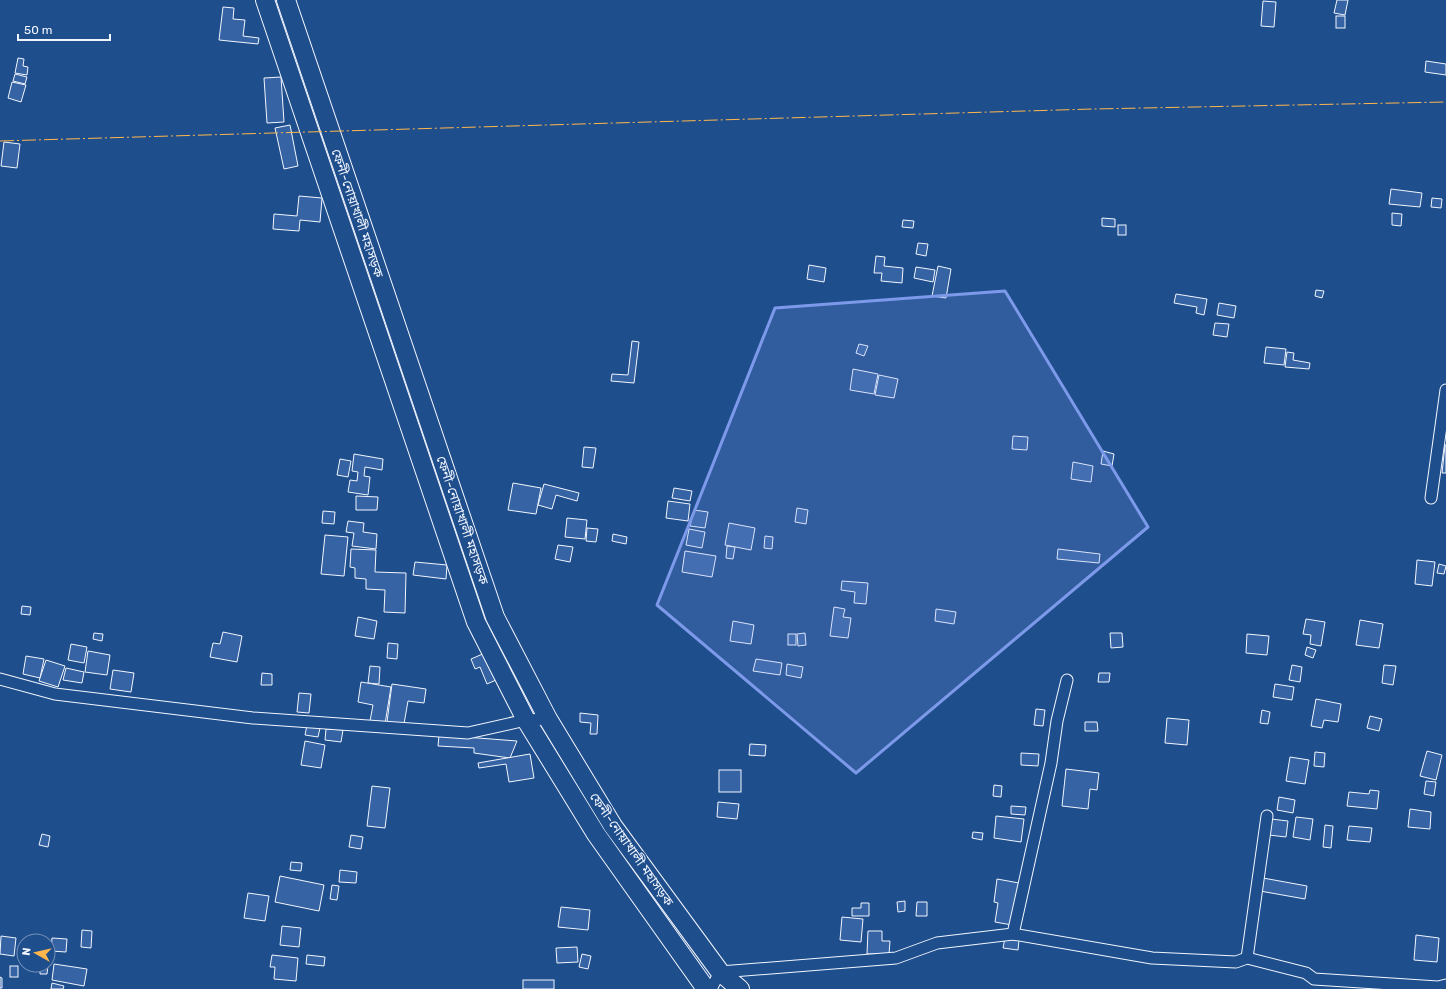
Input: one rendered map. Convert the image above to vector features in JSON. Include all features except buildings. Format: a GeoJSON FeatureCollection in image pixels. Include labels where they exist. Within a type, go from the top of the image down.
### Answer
{"type":"FeatureCollection","features":[{"type":"Feature","properties":{"kind":"highway","name":"ফেনী-নোয়াখালী মহাসড়ক"},"geometry":{"type":"LineString","coordinates":[[265,0],[476,622],[526,720],[596,834],[706,989]]}},
{"type":"Feature","properties":{"kind":"highway","name":"ফেনী-নোয়াখালী মহাসড়ক"},"geometry":{"type":"LineString","coordinates":[[286,0],[495,617],[548,719],[613,826],[720,972],[740,989]]}},
{"type":"Feature","properties":{"kind":"street"},"geometry":{"type":"LineString","coordinates":[[1431,498],[1446,390]]}},
{"type":"Feature","properties":{"kind":"street"},"geometry":{"type":"LineString","coordinates":[[0,679],[55,694],[253,718],[468,733],[526,720],[548,719]]}},
{"type":"Feature","properties":{"kind":"street"},"geometry":{"type":"LineString","coordinates":[[1013,934],[1051,763],[1057,721],[1067,680]]}},
{"type":"Feature","properties":{"kind":"street"},"geometry":{"type":"LineString","coordinates":[[1247,958],[1267,816]]}},
{"type":"Feature","properties":{"kind":"street"},"geometry":{"type":"LineString","coordinates":[[711,989],[720,972],[896,958],[937,944],[1013,934],[1152,958],[1236,962],[1247,958],[1306,973],[1314,984],[1438,987],[1446,985]]}},
{"type":"Feature","properties":{"kind":"highlighted area"},"geometry":{"type":"Polygon","coordinates":[[[1005,291],[1148,527],[856,773],[657,605],[775,308],[1005,291]]]}},
{"type":"Feature","properties":{"kind":"power"},"geometry":{"type":"LineString","coordinates":[[0,141],[1093,109],[1446,102]]}}]}
